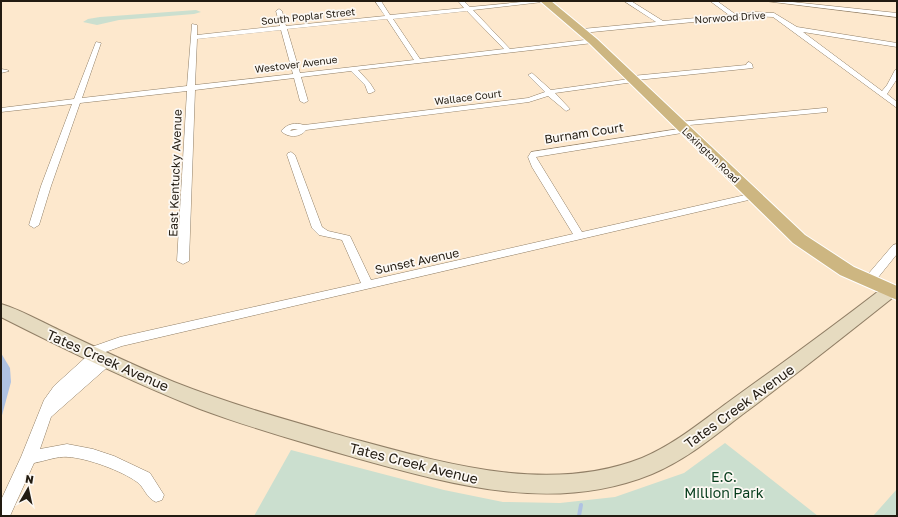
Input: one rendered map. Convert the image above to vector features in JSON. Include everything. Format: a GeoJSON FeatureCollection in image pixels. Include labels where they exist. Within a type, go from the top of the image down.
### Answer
{"type":"FeatureCollection","features":[{"type":"Feature","properties":{"kind":"main road","name":"Lexington Road"},"geometry":{"type":"LineString","coordinates":[[546,1],[593,41],[798,239],[831,261],[868,282],[893,293]]}},
{"type":"Feature","properties":{"kind":"main road","name":"Tates Creek Avenue"},"geometry":{"type":"LineString","coordinates":[[1,310],[96,357],[217,407],[441,472],[509,484],[542,485],[580,483],[601,480],[639,469],[670,456],[893,293]]}},
{"type":"Feature","properties":{"kind":"street"},"geometry":{"type":"LineString","coordinates":[[378,1],[417,60]]}},
{"type":"Feature","properties":{"kind":"street"},"geometry":{"type":"LineString","coordinates":[[461,1],[508,50]]}},
{"type":"Feature","properties":{"kind":"street","name":"South Poplar Street"},"geometry":{"type":"LineString","coordinates":[[193,37],[546,1]]}},
{"type":"Feature","properties":{"kind":"street"},"geometry":{"type":"LineString","coordinates":[[627,1],[662,23]]}},
{"type":"Feature","properties":{"kind":"street"},"geometry":{"type":"LineString","coordinates":[[713,1],[733,15]]}},
{"type":"Feature","properties":{"kind":"street"},"geometry":{"type":"LineString","coordinates":[[768,1],[897,15]]}},
{"type":"Feature","properties":{"kind":"street"},"geometry":{"type":"LineString","coordinates":[[279,11],[304,101]]}},
{"type":"Feature","properties":{"kind":"street","name":"Norwood Drive"},"geometry":{"type":"LineString","coordinates":[[582,31],[733,15],[771,14],[783,20],[897,106]]}},
{"type":"Feature","properties":{"kind":"street","name":"East Kentucky Avenue"},"geometry":{"type":"LineString","coordinates":[[183,261],[194,25]]}},
{"type":"Feature","properties":{"kind":"street"},"geometry":{"type":"LineString","coordinates":[[795,29],[897,45]]}},
{"type":"Feature","properties":{"kind":"street","name":"Westover Avenue"},"geometry":{"type":"LineString","coordinates":[[1,110],[296,74],[593,41]]}},
{"type":"Feature","properties":{"kind":"street"},"geometry":{"type":"LineString","coordinates":[[34,225],[46,186],[98,43]]}},
{"type":"Feature","properties":{"kind":"street","name":"Wallace Court"},"geometry":{"type":"LineString","coordinates":[[303,128],[529,100],[550,92],[633,79],[751,67],[749,64]]}},
{"type":"Feature","properties":{"kind":"street"},"geometry":{"type":"LineString","coordinates":[[353,68],[355,74],[368,83],[371,91]]}},
{"type":"Feature","properties":{"kind":"street"},"geometry":{"type":"LineString","coordinates":[[882,95],[890,86],[897,71]]}},
{"type":"Feature","properties":{"kind":"street"},"geometry":{"type":"LineString","coordinates":[[532,75],[566,109]]}},
{"type":"Feature","properties":{"kind":"street"},"geometry":{"type":"LineString","coordinates":[[682,127],[824,110]]}},
{"type":"Feature","properties":{"kind":"street","name":"Burnam Court"},"geometry":{"type":"LineString","coordinates":[[580,237],[537,167],[532,157],[534,154],[682,127]]}},
{"type":"Feature","properties":{"kind":"street"},"geometry":{"type":"LineString","coordinates":[[291,155],[317,228],[324,234],[346,238],[368,285]]}},
{"type":"Feature","properties":{"kind":"street","name":"Sunset Avenue"},"geometry":{"type":"LineString","coordinates":[[96,357],[120,342],[754,196]]}},
{"type":"Feature","properties":{"kind":"street"},"geometry":{"type":"LineString","coordinates":[[868,282],[897,247]]}},
{"type":"Feature","properties":{"kind":"street"},"geometry":{"type":"LineString","coordinates":[[2,516],[29,457],[45,417],[62,399],[96,357]]}},
{"type":"Feature","properties":{"kind":"street"},"geometry":{"type":"LineString","coordinates":[[29,457],[67,450],[93,455],[144,478],[156,495]]}},
{"type":"Feature","properties":{"kind":"green space"},"geometry":{"type":"Polygon","coordinates":[[[196,10],[201,12],[194,14],[119,20],[97,25],[83,22],[88,19],[100,17],[196,10]]]}},
{"type":"Feature","properties":{"kind":"green space","name":"E.C. Million Park"},"geometry":{"type":"Polygon","coordinates":[[[725,443],[818,516],[254,516],[291,450],[444,490],[503,502],[560,503],[615,497],[684,473],[725,443]]]}},
{"type":"Feature","properties":{"kind":"green space"},"geometry":{"type":"Polygon","coordinates":[[[897,489],[897,516],[873,516],[897,489]]]}},
{"type":"Feature","properties":{"kind":"water"},"geometry":{"type":"Polygon","coordinates":[[[1,353],[10,368],[11,382],[1,419],[1,353]]]}},
{"type":"Feature","properties":{"kind":"waterway"},"geometry":{"type":"LineString","coordinates":[[579,516],[581,505]]}}]}
